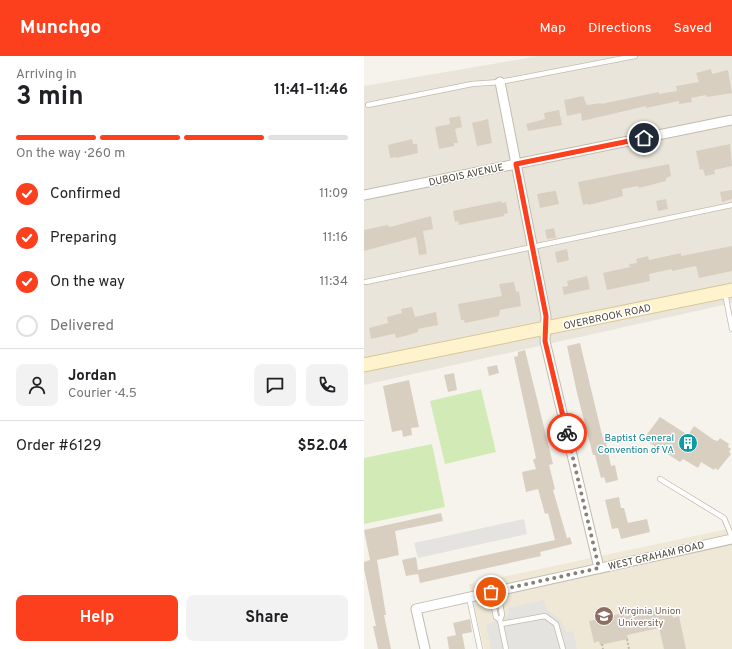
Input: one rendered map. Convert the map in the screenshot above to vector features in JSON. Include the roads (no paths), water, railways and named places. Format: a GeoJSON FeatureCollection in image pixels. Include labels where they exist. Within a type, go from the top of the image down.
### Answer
{"type":"FeatureCollection","features":[{"type":"Feature","properties":{"kind":"street"},"geometry":{"type":"LineString","coordinates":[[500,82],[546,316],[545,341],[599,568]]}},
{"type":"Feature","properties":{"kind":"street","name":"DUBOIS AVENUE"},"geometry":{"type":"LineString","coordinates":[[364,195],[732,120]]}},
{"type":"Feature","properties":{"kind":"street","name":"OVERBROOK ROAD"},"geometry":{"type":"LineString","coordinates":[[364,365],[728,291]]}},
{"type":"Feature","properties":{"kind":"street","name":"WEST GRAHAM ROAD"},"geometry":{"type":"LineString","coordinates":[[425,649],[416,609],[732,538]]}},
{"type":"Feature","properties":{"kind":"lane"},"geometry":{"type":"LineString","coordinates":[[368,105],[472,84],[500,82],[635,56]]}},
{"type":"Feature","properties":{"kind":"lane"},"geometry":{"type":"LineString","coordinates":[[366,282],[732,205]]}},
{"type":"Feature","properties":{"kind":"lane"},"geometry":{"type":"LineString","coordinates":[[728,291],[732,329]]}},
{"type":"Feature","properties":{"kind":"lane"},"geometry":{"type":"LineString","coordinates":[[660,478],[724,518],[732,538]]}},
{"type":"Feature","properties":{"kind":"lane"},"geometry":{"type":"LineString","coordinates":[[494,592],[496,617],[501,622]]}},
{"type":"Feature","properties":{"kind":"lane"},"geometry":{"type":"LineString","coordinates":[[494,592],[502,616],[501,622],[506,649]]}},
{"type":"Feature","properties":{"kind":"lane"},"geometry":{"type":"LineString","coordinates":[[469,597],[480,649]]}},
{"type":"Feature","properties":{"kind":"lane"},"geometry":{"type":"LineString","coordinates":[[501,622],[545,616],[556,624],[563,649]]}},
{"type":"Feature","properties":{"kind":"place","name":"Baptist General Convention of VA"},"geometry":{"type":"Point","coordinates":[688,443]}},
{"type":"Feature","properties":{"kind":"place","name":"Virginia Union University"},"geometry":{"type":"Point","coordinates":[604,616]}}]}
